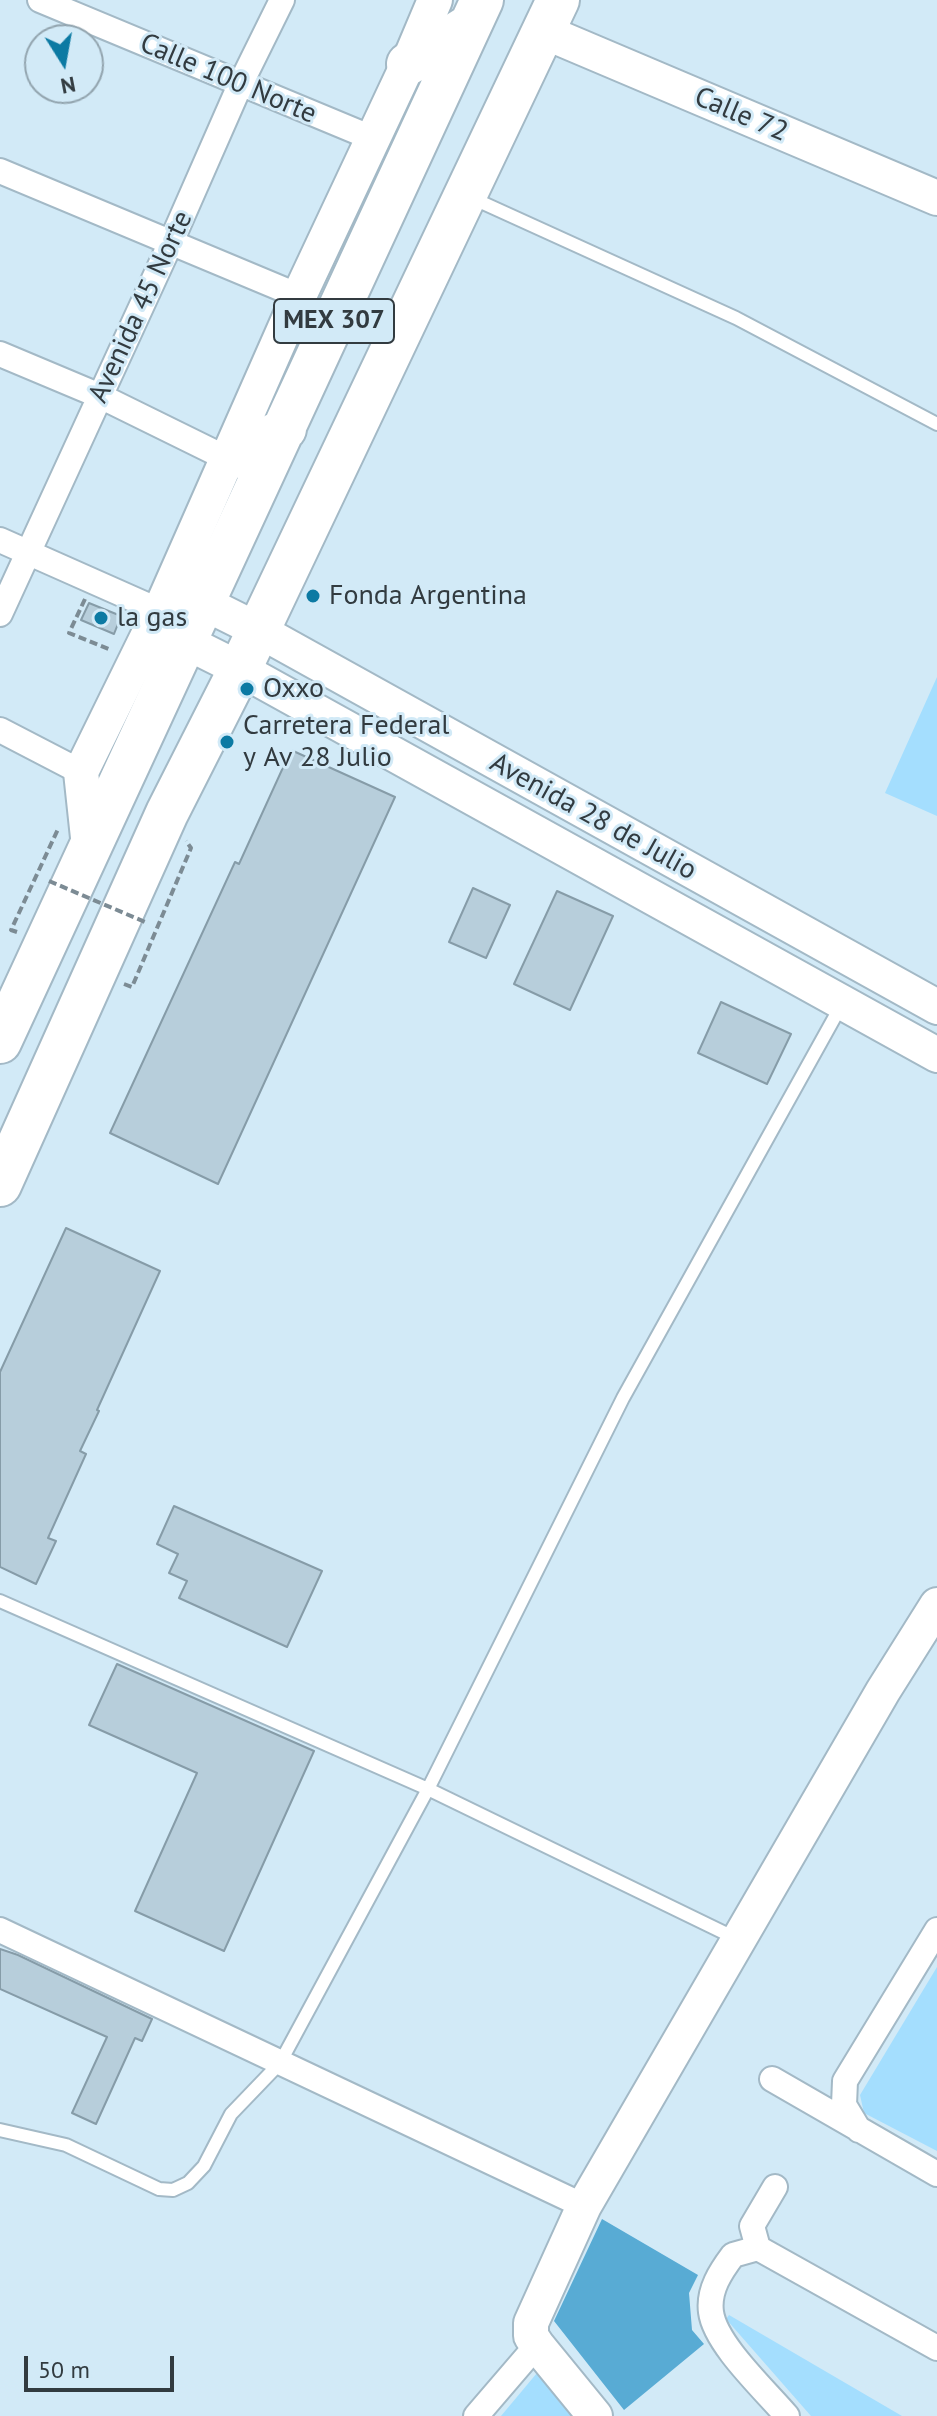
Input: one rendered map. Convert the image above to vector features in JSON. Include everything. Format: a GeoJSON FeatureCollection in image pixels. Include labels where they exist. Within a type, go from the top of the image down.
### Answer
{"type":"FeatureCollection","features":[{"type":"Feature","properties":{"kind":"highway"},"geometry":{"type":"LineString","coordinates":[[408,64],[476,12]]}},
{"type":"Feature","properties":{"kind":"highway","name":"MEX 307"},"geometry":{"type":"LineString","coordinates":[[0,1042],[89,847],[172,626],[202,602],[285,429],[476,12]]}},
{"type":"Feature","properties":{"kind":"highway","name":"MEX 307"},"geometry":{"type":"LineString","coordinates":[[0,1185],[167,813],[240,669],[551,16]]}},
{"type":"Feature","properties":{"kind":"highway"},"geometry":{"type":"LineString","coordinates":[[228,459],[285,429]]}},
{"type":"Feature","properties":{"kind":"main road"},"geometry":{"type":"LineString","coordinates":[[89,847],[81,772],[135,662],[172,626],[228,459],[435,0]]}},
{"type":"Feature","properties":{"kind":"main road","name":"Calle 72"},"geometry":{"type":"LineString","coordinates":[[551,16],[937,198]]}},
{"type":"Feature","properties":{"kind":"main road","name":"Avenida 28 de Julio"},"geometry":{"type":"LineString","coordinates":[[202,602],[258,630],[937,1007]]}},
{"type":"Feature","properties":{"kind":"main road","name":"Avenida 28 de Julio"},"geometry":{"type":"LineString","coordinates":[[172,626],[240,669],[937,1055]]}},
{"type":"Feature","properties":{"kind":"main road"},"geometry":{"type":"LineString","coordinates":[[595,2416],[534,2341],[531,2323],[584,2206],[875,1705],[937,1605]]}},
{"type":"Feature","properties":{"kind":"street","name":"Calle 100 Norte"},"geometry":{"type":"LineString","coordinates":[[40,0],[372,138]]}},
{"type":"Feature","properties":{"kind":"street","name":"Avenida 45 Norte"},"geometry":{"type":"LineString","coordinates":[[0,614],[240,85],[282,0]]}},
{"type":"Feature","properties":{"kind":"street"},"geometry":{"type":"LineString","coordinates":[[0,171],[299,296]]}},
{"type":"Feature","properties":{"kind":"street"},"geometry":{"type":"LineString","coordinates":[[0,354],[100,396],[228,459]]}},
{"type":"Feature","properties":{"kind":"street"},"geometry":{"type":"LineString","coordinates":[[0,540],[92,582],[172,626]]}},
{"type":"Feature","properties":{"kind":"street"},"geometry":{"type":"LineString","coordinates":[[0,730],[81,772]]}},
{"type":"Feature","properties":{"kind":"street"},"geometry":{"type":"LineString","coordinates":[[0,1930],[584,2206]]}},
{"type":"Feature","properties":{"kind":"street"},"geometry":{"type":"LineString","coordinates":[[859,2130],[844,2105],[845,2081],[937,1930]]}},
{"type":"Feature","properties":{"kind":"street"},"geometry":{"type":"LineString","coordinates":[[772,2079],[937,2174]]}},
{"type":"Feature","properties":{"kind":"street"},"geometry":{"type":"LineString","coordinates":[[758,2248],[752,2226],[775,2187]]}},
{"type":"Feature","properties":{"kind":"street"},"geometry":{"type":"LineString","coordinates":[[787,2416],[719,2337],[710,2310],[716,2278],[733,2255],[758,2248],[937,2348]]}},
{"type":"Feature","properties":{"kind":"street"},"geometry":{"type":"LineString","coordinates":[[476,2416],[534,2341]]}},
{"type":"Feature","properties":{"kind":"lane"},"geometry":{"type":"LineString","coordinates":[[466,195],[736,318],[937,424]]}},
{"type":"Feature","properties":{"kind":"lane"},"geometry":{"type":"LineString","coordinates":[[0,2130],[66,2145],[159,2189],[173,2190],[188,2183],[204,2166],[231,2114],[280,2063],[428,1789],[623,1398],[843,1003]]}},
{"type":"Feature","properties":{"kind":"lane"},"geometry":{"type":"LineString","coordinates":[[0,1601],[428,1789],[738,1940]]}},
{"type":"Feature","properties":{"kind":"path"},"geometry":{"type":"LineString","coordinates":[[92,582],[69,633],[135,662]]}},
{"type":"Feature","properties":{"kind":"path"},"geometry":{"type":"LineString","coordinates":[[49,881],[145,922]]}},
{"type":"Feature","properties":{"kind":"shaded area"},"geometry":{"type":"Polygon","coordinates":[[[937,677],[937,816],[885,793],[937,677]]]}},
{"type":"Feature","properties":{"kind":"shaded area"},"geometry":{"type":"Polygon","coordinates":[[[937,1967],[937,2151],[864,2113],[860,2095],[937,1967]]]}},
{"type":"Feature","properties":{"kind":"shaded area"},"geometry":{"type":"Polygon","coordinates":[[[602,2219],[698,2275],[689,2293],[692,2330],[704,2344],[624,2410],[554,2321],[602,2219]]]}},
{"type":"Feature","properties":{"kind":"shaded area"},"geometry":{"type":"Polygon","coordinates":[[[729,2315],[902,2416],[811,2416],[726,2319],[729,2315]]]}},
{"type":"Feature","properties":{"kind":"shaded area"},"geometry":{"type":"Polygon","coordinates":[[[537,2373],[574,2416],[501,2416],[537,2373]]]}},
{"type":"Feature","properties":{"kind":"building","name":"la gas"},"geometry":{"type":"Polygon","coordinates":[[[89,603],[121,616],[114,634],[81,620],[89,603]]]}},
{"type":"Feature","properties":{"kind":"building"},"geometry":{"type":"Polygon","coordinates":[[[291,750],[395,797],[218,1184],[110,1133],[235,862],[239,864],[291,750]]]}},
{"type":"Feature","properties":{"kind":"building"},"geometry":{"type":"Polygon","coordinates":[[[473,888],[510,905],[486,958],[449,942],[473,888]]]}},
{"type":"Feature","properties":{"kind":"building"},"geometry":{"type":"Polygon","coordinates":[[[557,891],[613,916],[570,1010],[514,984],[557,891]]]}},
{"type":"Feature","properties":{"kind":"building"},"geometry":{"type":"Polygon","coordinates":[[[721,1002],[791,1034],[767,1084],[698,1053],[721,1002]]]}},
{"type":"Feature","properties":{"kind":"building"},"geometry":{"type":"Polygon","coordinates":[[[66,1228],[160,1271],[80,1451],[86,1454],[48,1538],[56,1541],[36,1584],[0,1567],[0,1372],[66,1228]]]}},
{"type":"Feature","properties":{"kind":"building"},"geometry":{"type":"Polygon","coordinates":[[[174,1506],[322,1571],[287,1647],[179,1598],[187,1581],[169,1573],[178,1554],[157,1544],[174,1506]]]}},
{"type":"Feature","properties":{"kind":"building"},"geometry":{"type":"Polygon","coordinates":[[[117,1664],[314,1751],[224,1951],[135,1911],[197,1773],[89,1725],[117,1664]]]}},
{"type":"Feature","properties":{"kind":"building"},"geometry":{"type":"Polygon","coordinates":[[[0,1949],[152,2019],[142,2041],[135,2038],[96,2124],[72,2113],[107,2037],[0,1989],[0,1949]]]}},
{"type":"Feature","properties":{"kind":"place","name":"Fonda Argentina"},"geometry":{"type":"Point","coordinates":[313,596]}},
{"type":"Feature","properties":{"kind":"place","name":"la gas"},"geometry":{"type":"Point","coordinates":[101,618]}},
{"type":"Feature","properties":{"kind":"place","name":"Oxxo"},"geometry":{"type":"Point","coordinates":[247,689]}},
{"type":"Feature","properties":{"kind":"place","name":"Carretera Federal y Av 28 Julio"},"geometry":{"type":"Point","coordinates":[227,742]}}]}
